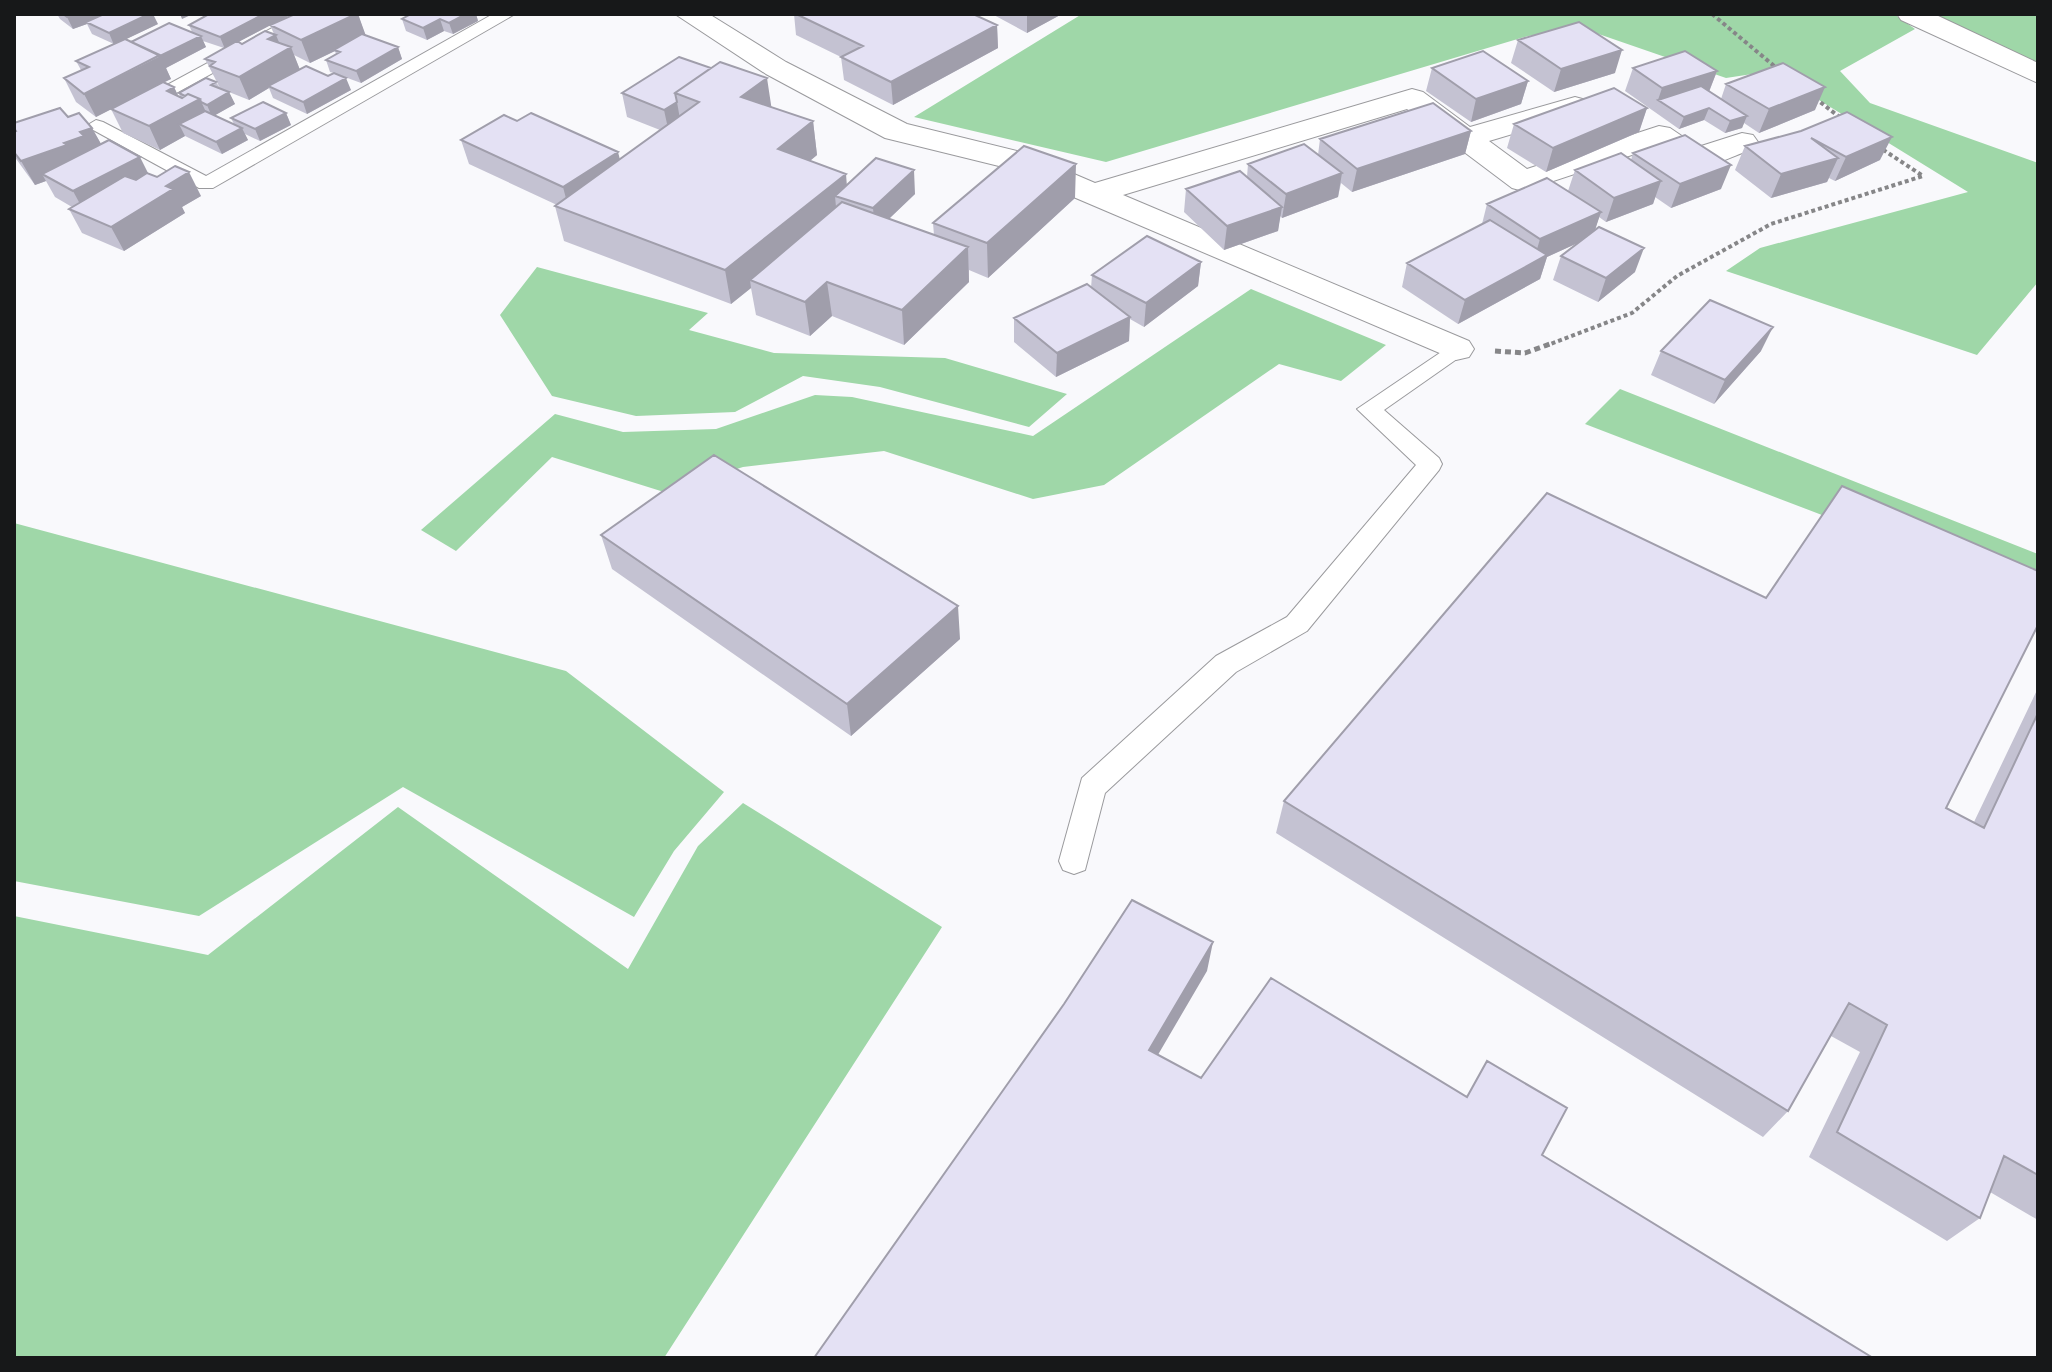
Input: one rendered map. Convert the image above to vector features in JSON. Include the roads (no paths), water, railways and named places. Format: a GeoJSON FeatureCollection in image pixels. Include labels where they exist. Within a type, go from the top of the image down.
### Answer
{"type":"FeatureCollection","features":[{"type":"Feature","properties":{"kind":"street"},"geometry":{"type":"LineString","coordinates":[[689,14],[776,68],[896,131],[1014,160],[1456,349]]}},
{"type":"Feature","properties":{"kind":"street"},"geometry":{"type":"LineString","coordinates":[[1911,14],[2038,74]]}},
{"type":"Feature","properties":{"kind":"street"},"geometry":{"type":"LineString","coordinates":[[1095,193],[1412,98],[1523,181],[1660,136]]}},
{"type":"Feature","properties":{"kind":"street"},"geometry":{"type":"LineString","coordinates":[[1466,138],[1614,105],[1694,159],[1742,142]]}},
{"type":"Feature","properties":{"kind":"lane"},"geometry":{"type":"LineString","coordinates":[[311,14],[96,126],[206,184],[506,14]]}},
{"type":"Feature","properties":{"kind":"lane"},"geometry":{"type":"LineString","coordinates":[[1074,861],[1092,787],[1226,664],[1297,624],[1430,464],[1369,409],[1456,349]]}}]}
